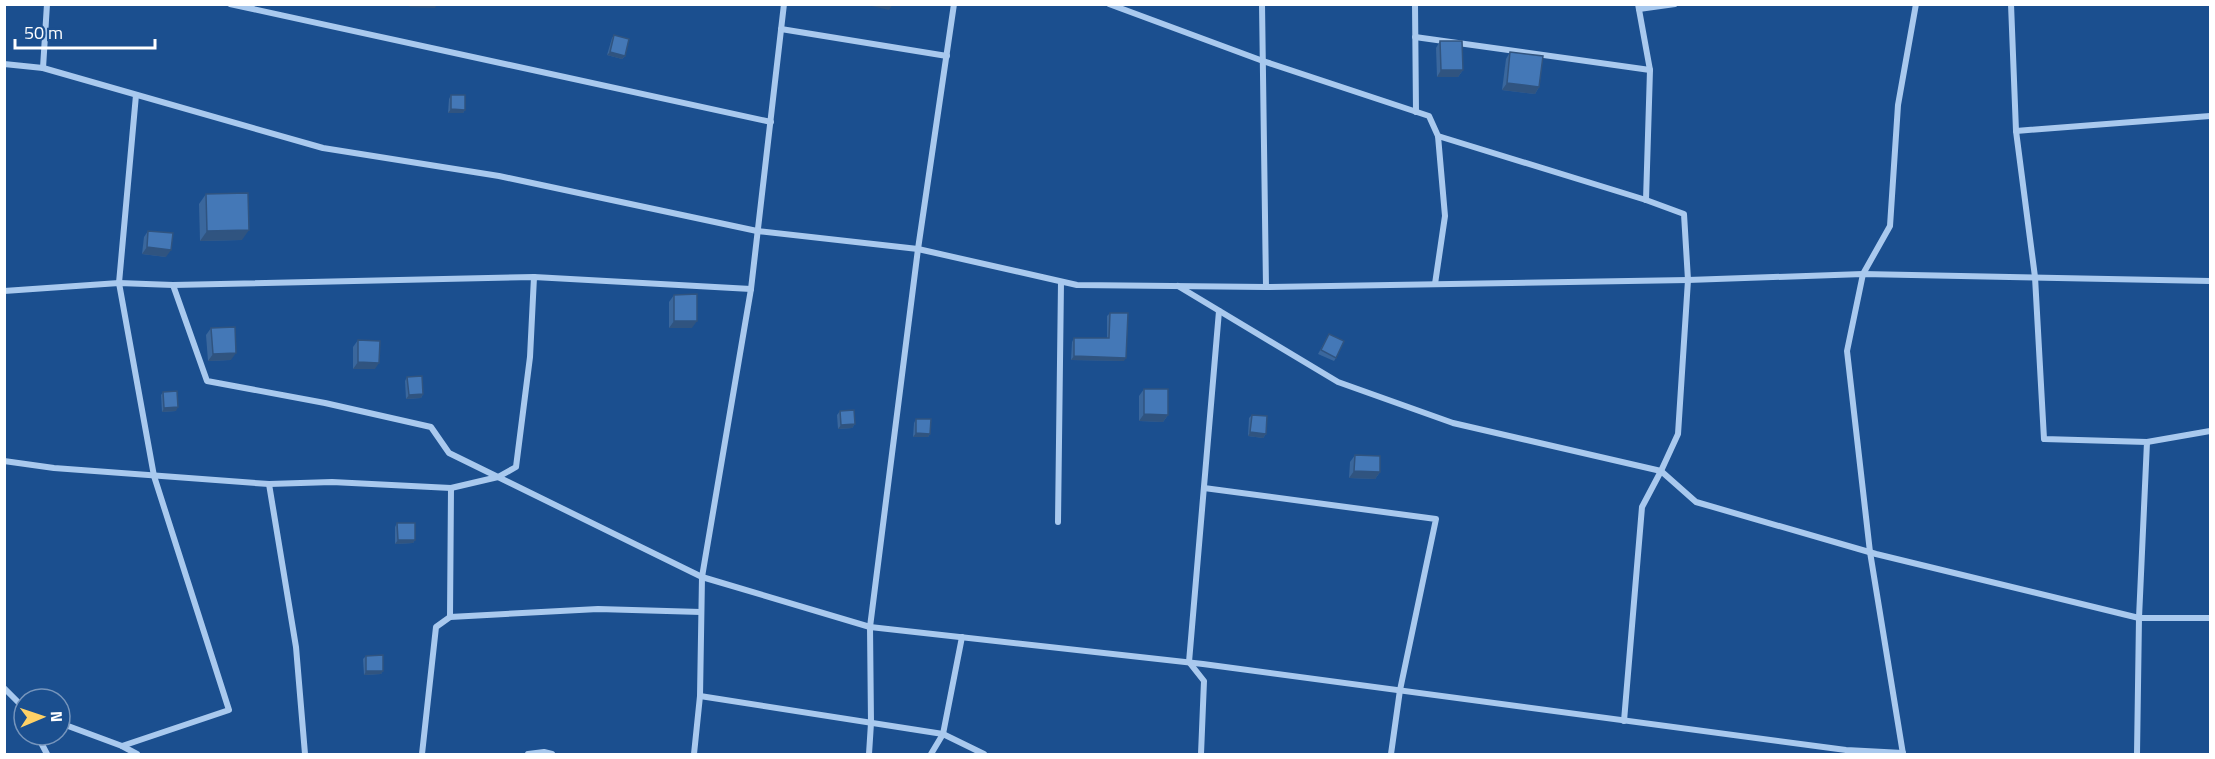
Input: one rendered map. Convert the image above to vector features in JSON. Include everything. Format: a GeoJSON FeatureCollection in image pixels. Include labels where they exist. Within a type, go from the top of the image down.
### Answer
{"type":"FeatureCollection","features":[{"type":"Feature","properties":{"kind":"street"},"geometry":{"type":"LineString","coordinates":[[43,68],[47,4]]}},
{"type":"Feature","properties":{"kind":"street"},"geometry":{"type":"LineString","coordinates":[[230,4],[771,122]]}},
{"type":"Feature","properties":{"kind":"street"},"geometry":{"type":"LineString","coordinates":[[694,754],[700,696],[702,577],[751,289],[784,4]]}},
{"type":"Feature","properties":{"kind":"street"},"geometry":{"type":"LineString","coordinates":[[869,754],[870,627],[918,249],[954,4]]}},
{"type":"Feature","properties":{"kind":"street"},"geometry":{"type":"LineString","coordinates":[[1109,4],[1263,61],[1429,116],[1438,136],[1445,216],[1435,284]]}},
{"type":"Feature","properties":{"kind":"street"},"geometry":{"type":"LineString","coordinates":[[1262,4],[1266,287]]}},
{"type":"Feature","properties":{"kind":"street"},"geometry":{"type":"LineString","coordinates":[[1415,4],[1416,112]]}},
{"type":"Feature","properties":{"kind":"street"},"geometry":{"type":"LineString","coordinates":[[1646,200],[1650,70],[1638,7],[1675,4]]}},
{"type":"Feature","properties":{"kind":"street"},"geometry":{"type":"LineString","coordinates":[[173,285],[207,381],[325,403],[431,427],[449,453],[702,577],[870,627],[1188,662],[1846,750],[1903,754],[1870,552],[1846,351],[1863,274],[1890,226],[1898,105],[1916,4]]}},
{"type":"Feature","properties":{"kind":"street"},"geometry":{"type":"LineString","coordinates":[[2011,4],[2016,131],[2035,278],[2044,439],[2147,442],[2211,431]]}},
{"type":"Feature","properties":{"kind":"street"},"geometry":{"type":"LineString","coordinates":[[781,29],[947,56]]}},
{"type":"Feature","properties":{"kind":"street"},"geometry":{"type":"LineString","coordinates":[[1415,37],[1650,70]]}},
{"type":"Feature","properties":{"kind":"street"},"geometry":{"type":"LineString","coordinates":[[4,64],[43,68],[323,148],[499,176],[757,231],[918,249],[1077,285],[1266,287],[1688,280],[1863,274],[2211,281]]}},
{"type":"Feature","properties":{"kind":"street"},"geometry":{"type":"LineString","coordinates":[[122,746],[229,710],[154,476],[119,284],[136,95]]}},
{"type":"Feature","properties":{"kind":"street"},"geometry":{"type":"LineString","coordinates":[[2016,131],[2211,116]]}},
{"type":"Feature","properties":{"kind":"street"},"geometry":{"type":"LineString","coordinates":[[1438,136],[1646,200],[1684,214],[1688,280],[1678,434],[1642,507],[1624,721]]}},
{"type":"Feature","properties":{"kind":"street"},"geometry":{"type":"LineString","coordinates":[[4,291],[119,284],[173,285],[534,277],[751,289]]}},
{"type":"Feature","properties":{"kind":"street"},"geometry":{"type":"LineString","coordinates":[[4,461],[54,468],[269,484],[332,482],[451,488],[498,477],[516,467],[530,357],[534,277]]}},
{"type":"Feature","properties":{"kind":"street"},"geometry":{"type":"LineString","coordinates":[[1058,522],[1061,282]]}},
{"type":"Feature","properties":{"kind":"street"},"geometry":{"type":"LineString","coordinates":[[1178,286],[1338,382],[1453,423],[1661,471],[1696,502],[1870,552],[2139,618],[2211,618]]}},
{"type":"Feature","properties":{"kind":"street"},"geometry":{"type":"LineString","coordinates":[[1201,754],[1204,681],[1188,662],[1220,311]]}},
{"type":"Feature","properties":{"kind":"street"},"geometry":{"type":"LineString","coordinates":[[2137,754],[2139,618],[2147,442]]}},
{"type":"Feature","properties":{"kind":"street"},"geometry":{"type":"LineString","coordinates":[[269,484],[296,646],[305,754]]}},
{"type":"Feature","properties":{"kind":"street"},"geometry":{"type":"LineString","coordinates":[[450,617],[451,488]]}},
{"type":"Feature","properties":{"kind":"street"},"geometry":{"type":"LineString","coordinates":[[1204,488],[1436,519],[1400,690],[1391,754]]}},
{"type":"Feature","properties":{"kind":"street"},"geometry":{"type":"LineString","coordinates":[[422,754],[436,627],[450,617],[598,609],[701,612]]}},
{"type":"Feature","properties":{"kind":"street"},"geometry":{"type":"LineString","coordinates":[[931,754],[943,734],[962,637]]}},
{"type":"Feature","properties":{"kind":"street"},"geometry":{"type":"LineString","coordinates":[[700,696],[943,734],[984,754]]}},
{"type":"Feature","properties":{"kind":"street"},"geometry":{"type":"LineString","coordinates":[[72,727],[137,754]]}},
{"type":"Feature","properties":{"kind":"street"},"geometry":{"type":"LineString","coordinates":[[528,754],[544,752],[552,754]]}},
{"type":"Feature","properties":{"kind":"building"},"geometry":{"type":"Polygon","coordinates":[[[614,35],[629,39],[625,56],[610,52],[614,35]]]}},
{"type":"Feature","properties":{"kind":"building"},"geometry":{"type":"Polygon","coordinates":[[[1440,41],[1462,41],[1463,70],[1441,70],[1440,41]]]}},
{"type":"Feature","properties":{"kind":"building"},"geometry":{"type":"Polygon","coordinates":[[[1510,52],[1543,56],[1539,87],[1507,83],[1510,52]]]}},
{"type":"Feature","properties":{"kind":"building"},"geometry":{"type":"Polygon","coordinates":[[[451,95],[465,95],[465,110],[451,109],[451,95]]]}},
{"type":"Feature","properties":{"kind":"building"},"geometry":{"type":"Polygon","coordinates":[[[248,193],[249,230],[207,231],[206,194],[248,193]]]}},
{"type":"Feature","properties":{"kind":"building"},"geometry":{"type":"Polygon","coordinates":[[[148,231],[173,233],[171,250],[147,247],[148,231]]]}},
{"type":"Feature","properties":{"kind":"building"},"geometry":{"type":"Polygon","coordinates":[[[697,294],[697,321],[674,321],[674,295],[697,294]]]}},
{"type":"Feature","properties":{"kind":"building"},"geometry":{"type":"Polygon","coordinates":[[[1110,313],[1128,313],[1126,358],[1074,356],[1074,338],[1109,338],[1110,313]]]}},
{"type":"Feature","properties":{"kind":"building"},"geometry":{"type":"Polygon","coordinates":[[[235,327],[236,353],[213,354],[211,328],[235,327]]]}},
{"type":"Feature","properties":{"kind":"building"},"geometry":{"type":"Polygon","coordinates":[[[1329,334],[1344,341],[1336,358],[1321,350],[1329,334]]]}},
{"type":"Feature","properties":{"kind":"building"},"geometry":{"type":"Polygon","coordinates":[[[358,340],[380,341],[379,363],[358,362],[358,340]]]}},
{"type":"Feature","properties":{"kind":"building"},"geometry":{"type":"Polygon","coordinates":[[[422,376],[423,394],[409,395],[407,377],[422,376]]]}},
{"type":"Feature","properties":{"kind":"building"},"geometry":{"type":"Polygon","coordinates":[[[1144,389],[1168,389],[1168,415],[1144,414],[1144,389]]]}},
{"type":"Feature","properties":{"kind":"building"},"geometry":{"type":"Polygon","coordinates":[[[177,391],[178,407],[164,408],[163,392],[177,391]]]}},
{"type":"Feature","properties":{"kind":"building"},"geometry":{"type":"Polygon","coordinates":[[[854,410],[855,424],[841,425],[840,411],[854,410]]]}},
{"type":"Feature","properties":{"kind":"building"},"geometry":{"type":"Polygon","coordinates":[[[1252,415],[1267,416],[1266,434],[1250,432],[1252,415]]]}},
{"type":"Feature","properties":{"kind":"building"},"geometry":{"type":"Polygon","coordinates":[[[916,419],[931,419],[930,434],[916,433],[916,419]]]}},
{"type":"Feature","properties":{"kind":"building"},"geometry":{"type":"Polygon","coordinates":[[[1355,455],[1380,456],[1380,472],[1354,471],[1355,455]]]}},
{"type":"Feature","properties":{"kind":"building"},"geometry":{"type":"Polygon","coordinates":[[[397,523],[415,523],[415,540],[398,540],[397,523]]]}},
{"type":"Feature","properties":{"kind":"building"},"geometry":{"type":"Polygon","coordinates":[[[383,655],[383,671],[366,671],[366,656],[383,655]]]}}]}
